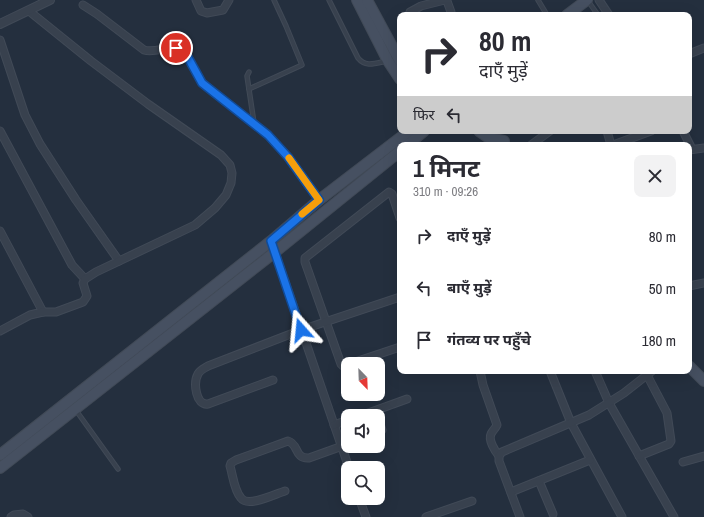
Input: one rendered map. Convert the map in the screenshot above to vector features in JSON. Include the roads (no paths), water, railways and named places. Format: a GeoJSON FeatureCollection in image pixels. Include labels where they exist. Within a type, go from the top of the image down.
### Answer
{"type":"FeatureCollection","features":[{"type":"Feature","properties":{"kind":"main road"},"geometry":{"type":"LineString","coordinates":[[357,0],[388,61],[397,74]]}},
{"type":"Feature","properties":{"kind":"main road"},"geometry":{"type":"LineString","coordinates":[[367,0],[397,55]]}},
{"type":"Feature","properties":{"kind":"main road"},"geometry":{"type":"LineString","coordinates":[[573,12],[588,0]]}},
{"type":"Feature","properties":{"kind":"main road"},"geometry":{"type":"LineString","coordinates":[[0,455],[271,241],[319,200],[405,134]]}},
{"type":"Feature","properties":{"kind":"main road"},"geometry":{"type":"LineString","coordinates":[[411,142],[420,134]]}},
{"type":"Feature","properties":{"kind":"main road"},"geometry":{"type":"LineString","coordinates":[[483,134],[489,138],[503,142]]}},
{"type":"Feature","properties":{"kind":"main road"},"geometry":{"type":"LineString","coordinates":[[0,468],[275,252],[397,153]]}},
{"type":"Feature","properties":{"kind":"main road"},"geometry":{"type":"LineString","coordinates":[[692,369],[704,381]]}},
{"type":"Feature","properties":{"kind":"street"},"geometry":{"type":"LineString","coordinates":[[0,24],[50,0]]}},
{"type":"Feature","properties":{"kind":"street"},"geometry":{"type":"LineString","coordinates":[[196,0],[201,11],[207,13],[223,10],[228,0]]}},
{"type":"Feature","properties":{"kind":"street"},"geometry":{"type":"LineString","coordinates":[[410,12],[421,6],[445,0],[449,4],[451,12]]}},
{"type":"Feature","properties":{"kind":"street"},"geometry":{"type":"LineString","coordinates":[[599,0],[607,12]]}},
{"type":"Feature","properties":{"kind":"street"},"geometry":{"type":"LineString","coordinates":[[83,5],[144,50],[150,52],[181,48],[185,52],[202,83],[268,135],[319,200]]}},
{"type":"Feature","properties":{"kind":"street"},"geometry":{"type":"LineString","coordinates":[[0,331],[30,315],[43,312],[56,312],[83,302],[87,296],[83,283],[85,279],[96,272],[195,225],[215,208],[226,195],[231,183],[232,172],[230,165],[221,155],[148,104],[91,61],[29,11]]}},
{"type":"Feature","properties":{"kind":"street"},"geometry":{"type":"LineString","coordinates":[[0,40],[25,115],[40,144],[76,200],[119,261]]}},
{"type":"Feature","properties":{"kind":"street"},"geometry":{"type":"LineString","coordinates":[[692,53],[704,48]]}},
{"type":"Feature","properties":{"kind":"street"},"geometry":{"type":"LineString","coordinates":[[0,131],[72,265],[85,279]]}},
{"type":"Feature","properties":{"kind":"street"},"geometry":{"type":"LineString","coordinates":[[535,142],[546,134]]}},
{"type":"Feature","properties":{"kind":"street"},"geometry":{"type":"LineString","coordinates":[[620,142],[643,134]]}},
{"type":"Feature","properties":{"kind":"street"},"geometry":{"type":"LineString","coordinates":[[692,150],[704,148]]}},
{"type":"Feature","properties":{"kind":"street"},"geometry":{"type":"LineString","coordinates":[[341,364],[305,262],[305,258],[389,192],[392,194],[397,209]]}},
{"type":"Feature","properties":{"kind":"street"},"geometry":{"type":"LineString","coordinates":[[0,231],[43,312]]}},
{"type":"Feature","properties":{"kind":"street"},"geometry":{"type":"LineString","coordinates":[[271,241],[334,425],[341,438]]}},
{"type":"Feature","properties":{"kind":"street"},"geometry":{"type":"LineString","coordinates":[[692,285],[704,283]]}},
{"type":"Feature","properties":{"kind":"street"},"geometry":{"type":"LineString","coordinates":[[272,380],[204,405],[198,398],[197,375],[201,370],[208,366],[301,330],[397,298]]}},
{"type":"Feature","properties":{"kind":"street"},"geometry":{"type":"LineString","coordinates":[[370,357],[397,348]]}},
{"type":"Feature","properties":{"kind":"street"},"geometry":{"type":"LineString","coordinates":[[481,374],[496,425],[496,428],[491,433],[490,438],[499,456],[499,460],[520,517]]}},
{"type":"Feature","properties":{"kind":"street"},"geometry":{"type":"LineString","coordinates":[[551,374],[571,423],[622,517]]}},
{"type":"Feature","properties":{"kind":"street"},"geometry":{"type":"LineString","coordinates":[[596,374],[609,403],[674,517]]}},
{"type":"Feature","properties":{"kind":"street"},"geometry":{"type":"LineString","coordinates":[[499,456],[502,452],[590,415],[624,393],[648,374]]}},
{"type":"Feature","properties":{"kind":"street"},"geometry":{"type":"LineString","coordinates":[[639,456],[669,444],[672,441],[667,413],[649,374]]}},
{"type":"Feature","properties":{"kind":"street"},"geometry":{"type":"LineString","coordinates":[[385,411],[407,399]]}},
{"type":"Feature","properties":{"kind":"street"},"geometry":{"type":"LineString","coordinates":[[334,425],[341,422]]}},
{"type":"Feature","properties":{"kind":"street"},"geometry":{"type":"LineString","coordinates":[[285,490],[256,501],[249,502],[241,499],[230,466],[231,462],[288,441],[293,443],[300,457],[304,459],[341,447]]}},
{"type":"Feature","properties":{"kind":"street"},"geometry":{"type":"LineString","coordinates":[[683,462],[704,456]]}},
{"type":"Feature","properties":{"kind":"street"},"geometry":{"type":"LineString","coordinates":[[511,492],[590,460]]}},
{"type":"Feature","properties":{"kind":"street"},"geometry":{"type":"LineString","coordinates":[[539,481],[553,514]]}},
{"type":"Feature","properties":{"kind":"street"},"geometry":{"type":"LineString","coordinates":[[426,517],[472,501]]}},
{"type":"Feature","properties":{"kind":"street"},"geometry":{"type":"LineString","coordinates":[[362,505],[366,517]]}},
{"type":"Feature","properties":{"kind":"street"},"geometry":{"type":"LineString","coordinates":[[11,517],[14,515],[23,514],[28,517]]}},
{"type":"Feature","properties":{"kind":"lane"},"geometry":{"type":"LineString","coordinates":[[249,89],[302,65],[274,0]]}},
{"type":"Feature","properties":{"kind":"lane"},"geometry":{"type":"LineString","coordinates":[[329,0],[358,58],[362,63],[367,64],[388,61]]}},
{"type":"Feature","properties":{"kind":"lane"},"geometry":{"type":"LineString","coordinates":[[538,0],[545,12]]}},
{"type":"Feature","properties":{"kind":"lane"},"geometry":{"type":"LineString","coordinates":[[588,0],[596,12]]}},
{"type":"Feature","properties":{"kind":"lane"},"geometry":{"type":"LineString","coordinates":[[249,72],[247,76],[254,124]]}},
{"type":"Feature","properties":{"kind":"lane"},"geometry":{"type":"LineString","coordinates":[[75,408],[118,468]]}}]}
